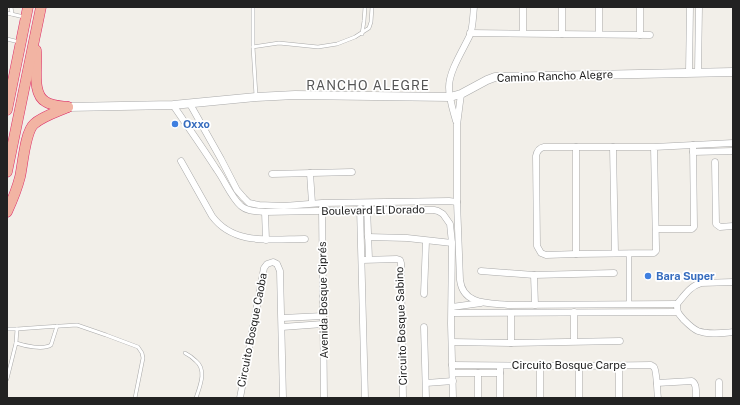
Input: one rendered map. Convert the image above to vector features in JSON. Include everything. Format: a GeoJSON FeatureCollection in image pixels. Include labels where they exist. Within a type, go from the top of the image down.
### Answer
{"type":"FeatureCollection","features":[{"type":"Feature","properties":{"kind":"highway"},"geometry":{"type":"LineString","coordinates":[[7,172],[41,7]]}},
{"type":"Feature","properties":{"kind":"highway"},"geometry":{"type":"LineString","coordinates":[[7,110],[10,80],[21,42],[27,12]]}},
{"type":"Feature","properties":{"kind":"highway"},"geometry":{"type":"LineString","coordinates":[[34,41],[37,58],[37,85],[39,95],[42,99],[51,104],[68,107]]}},
{"type":"Feature","properties":{"kind":"highway"},"geometry":{"type":"LineString","coordinates":[[7,212],[20,178],[31,127],[46,116],[68,107]]}},
{"type":"Feature","properties":{"kind":"street"},"geometry":{"type":"LineString","coordinates":[[457,125],[449,86],[451,76],[470,33],[474,7]]}},
{"type":"Feature","properties":{"kind":"street"},"geometry":{"type":"LineString","coordinates":[[522,34],[523,7]]}},
{"type":"Feature","properties":{"kind":"street"},"geometry":{"type":"LineString","coordinates":[[562,7],[562,34]]}},
{"type":"Feature","properties":{"kind":"street"},"geometry":{"type":"LineString","coordinates":[[599,7],[599,34]]}},
{"type":"Feature","properties":{"kind":"street"},"geometry":{"type":"LineString","coordinates":[[640,7],[640,35]]}},
{"type":"Feature","properties":{"kind":"street"},"geometry":{"type":"LineString","coordinates":[[689,72],[690,7]]}},
{"type":"Feature","properties":{"kind":"street"},"geometry":{"type":"LineString","coordinates":[[698,72],[699,7]]}},
{"type":"Feature","properties":{"kind":"street"},"geometry":{"type":"LineString","coordinates":[[470,33],[650,35]]}},
{"type":"Feature","properties":{"kind":"street","name":"Camino Rancho Alegre"},"geometry":{"type":"LineString","coordinates":[[190,104],[256,97],[295,95],[450,96],[461,94],[495,77],[733,72]]}},
{"type":"Feature","properties":{"kind":"street"},"geometry":{"type":"LineString","coordinates":[[461,94],[457,125],[457,202],[459,271],[463,292],[470,298],[484,303],[508,305],[677,304]]}},
{"type":"Feature","properties":{"kind":"street"},"geometry":{"type":"LineString","coordinates":[[68,107],[190,104]]}},
{"type":"Feature","properties":{"kind":"street","name":"Boulevard El Dorado"},"geometry":{"type":"LineString","coordinates":[[190,104],[222,159],[237,190],[250,203],[259,205],[284,206],[312,203],[457,202]]}},
{"type":"Feature","properties":{"kind":"street","name":"Boulevard El Dorado"},"geometry":{"type":"LineString","coordinates":[[173,105],[234,196],[242,206],[247,209],[265,212],[364,210],[438,211],[443,214],[450,224],[452,243],[453,398]]}},
{"type":"Feature","properties":{"kind":"street"},"geometry":{"type":"LineString","coordinates":[[190,130],[201,124]]}},
{"type":"Feature","properties":{"kind":"street"},"geometry":{"type":"LineString","coordinates":[[654,146],[656,250],[654,253],[546,255],[541,253],[538,249],[536,156],[538,150],[544,147],[654,146],[733,143]]}},
{"type":"Feature","properties":{"kind":"street"},"geometry":{"type":"LineString","coordinates":[[656,230],[692,229],[694,227],[693,145]]}},
{"type":"Feature","properties":{"kind":"street"},"geometry":{"type":"LineString","coordinates":[[612,146],[615,253]]}},
{"type":"Feature","properties":{"kind":"street"},"geometry":{"type":"LineString","coordinates":[[576,147],[576,254]]}},
{"type":"Feature","properties":{"kind":"street"},"geometry":{"type":"LineString","coordinates":[[693,152],[733,151]]}},
{"type":"Feature","properties":{"kind":"street"},"geometry":{"type":"LineString","coordinates":[[213,164],[222,159]]}},
{"type":"Feature","properties":{"kind":"street"},"geometry":{"type":"LineString","coordinates":[[181,160],[212,216],[228,230],[244,237],[266,240],[305,239]]}},
{"type":"Feature","properties":{"kind":"street"},"geometry":{"type":"LineString","coordinates":[[715,162],[716,224],[720,226],[733,226]]}},
{"type":"Feature","properties":{"kind":"street"},"geometry":{"type":"LineString","coordinates":[[272,174],[352,172]]}},
{"type":"Feature","properties":{"kind":"street"},"geometry":{"type":"LineString","coordinates":[[310,173],[312,203]]}},
{"type":"Feature","properties":{"kind":"street"},"geometry":{"type":"LineString","coordinates":[[360,202],[364,210],[368,237],[365,260]]}},
{"type":"Feature","properties":{"kind":"street"},"geometry":{"type":"LineString","coordinates":[[364,398],[364,210],[367,202]]}},
{"type":"Feature","properties":{"kind":"street","name":"Avenida Bosque Ciprés"},"geometry":{"type":"LineString","coordinates":[[322,203],[324,398]]}},
{"type":"Feature","properties":{"kind":"street"},"geometry":{"type":"LineString","coordinates":[[265,212],[266,240]]}},
{"type":"Feature","properties":{"kind":"street"},"geometry":{"type":"LineString","coordinates":[[368,237],[407,238],[452,243]]}},
{"type":"Feature","properties":{"kind":"street"},"geometry":{"type":"LineString","coordinates":[[424,294],[426,241]]}},
{"type":"Feature","properties":{"kind":"street"},"geometry":{"type":"LineString","coordinates":[[629,253],[629,304]]}},
{"type":"Feature","properties":{"kind":"street","name":"Circuito Bosque Sabino"},"geometry":{"type":"LineString","coordinates":[[365,260],[397,259],[400,260],[401,263],[403,398]]}},
{"type":"Feature","properties":{"kind":"street","name":"Circuito Bosque Caoba"},"geometry":{"type":"LineString","coordinates":[[240,398],[264,268],[267,264],[273,262],[277,264],[280,271],[283,398]]}},
{"type":"Feature","properties":{"kind":"street"},"geometry":{"type":"LineString","coordinates":[[481,272],[534,275],[614,274]]}},
{"type":"Feature","properties":{"kind":"street"},"geometry":{"type":"LineString","coordinates":[[534,275],[535,305]]}},
{"type":"Feature","properties":{"kind":"street"},"geometry":{"type":"LineString","coordinates":[[733,282],[696,284],[677,304],[677,312],[689,325],[699,332],[733,332]]}},
{"type":"Feature","properties":{"kind":"street"},"geometry":{"type":"LineString","coordinates":[[452,310],[484,303]]}},
{"type":"Feature","properties":{"kind":"street"},"geometry":{"type":"LineString","coordinates":[[452,310],[511,313],[677,312]]}},
{"type":"Feature","properties":{"kind":"street"},"geometry":{"type":"LineString","coordinates":[[574,312],[574,341]]}},
{"type":"Feature","properties":{"kind":"street"},"geometry":{"type":"LineString","coordinates":[[511,313],[511,343]]}},
{"type":"Feature","properties":{"kind":"street"},"geometry":{"type":"LineString","coordinates":[[282,318],[323,316]]}},
{"type":"Feature","properties":{"kind":"street"},"geometry":{"type":"LineString","coordinates":[[282,327],[323,324]]}},
{"type":"Feature","properties":{"kind":"street"},"geometry":{"type":"LineString","coordinates":[[424,327],[426,398]]}},
{"type":"Feature","properties":{"kind":"street"},"geometry":{"type":"LineString","coordinates":[[452,342],[511,343],[620,341]]}},
{"type":"Feature","properties":{"kind":"street","name":"Circuito Bosque Carpe"},"geometry":{"type":"LineString","coordinates":[[452,365],[652,366],[655,369],[658,398]]}},
{"type":"Feature","properties":{"kind":"street"},"geometry":{"type":"LineString","coordinates":[[500,365],[500,398]]}},
{"type":"Feature","properties":{"kind":"street"},"geometry":{"type":"LineString","coordinates":[[540,366],[540,398]]}},
{"type":"Feature","properties":{"kind":"street"},"geometry":{"type":"LineString","coordinates":[[578,366],[579,398]]}},
{"type":"Feature","properties":{"kind":"street"},"geometry":{"type":"LineString","coordinates":[[619,366],[619,398]]}},
{"type":"Feature","properties":{"kind":"street","name":"Circuito Bosque Carpe"},"geometry":{"type":"LineString","coordinates":[[453,373],[500,373]]}},
{"type":"Feature","properties":{"kind":"street"},"geometry":{"type":"LineString","coordinates":[[478,373],[478,398]]}},
{"type":"Feature","properties":{"kind":"street"},"geometry":{"type":"LineString","coordinates":[[426,383],[453,381]]}},
{"type":"Feature","properties":{"kind":"street"},"geometry":{"type":"LineString","coordinates":[[657,383],[692,381],[696,385],[696,398]]}},
{"type":"Feature","properties":{"kind":"street"},"geometry":{"type":"LineString","coordinates":[[719,382],[719,398]]}},
{"type":"Feature","properties":{"kind":"lane"},"geometry":{"type":"LineString","coordinates":[[11,7],[12,14]]}},
{"type":"Feature","properties":{"kind":"lane"},"geometry":{"type":"LineString","coordinates":[[253,7],[253,47],[256,97]]}},
{"type":"Feature","properties":{"kind":"lane"},"geometry":{"type":"LineString","coordinates":[[362,34],[365,7]]}},
{"type":"Feature","properties":{"kind":"lane"},"geometry":{"type":"LineString","coordinates":[[253,47],[279,43],[327,46],[348,41],[362,34],[369,28],[371,25],[372,7]]}},
{"type":"Feature","properties":{"kind":"lane"},"geometry":{"type":"LineString","coordinates":[[7,13],[12,14],[27,12]]}},
{"type":"Feature","properties":{"kind":"lane"},"geometry":{"type":"LineString","coordinates":[[7,40],[21,42]]}},
{"type":"Feature","properties":{"kind":"lane"},"geometry":{"type":"LineString","coordinates":[[7,329],[77,325],[138,347],[143,358],[135,398]]}},
{"type":"Feature","properties":{"kind":"lane"},"geometry":{"type":"LineString","coordinates":[[16,343],[46,348],[51,345],[58,326]]}},
{"type":"Feature","properties":{"kind":"lane"},"geometry":{"type":"LineString","coordinates":[[7,379],[18,329]]}},
{"type":"Feature","properties":{"kind":"lane"},"geometry":{"type":"LineString","coordinates":[[185,353],[196,360],[202,371],[196,398]]}},
{"type":"Feature","properties":{"kind":"place","name":"Oxxo"},"geometry":{"type":"Point","coordinates":[175,124]}},
{"type":"Feature","properties":{"kind":"place","name":"Bara Super"},"geometry":{"type":"Point","coordinates":[648,276]}},
{"type":"Feature","properties":{"kind":"district","name":"RANCHO ALEGRE"},"geometry":{"type":"Point","coordinates":[368,85]}}]}
